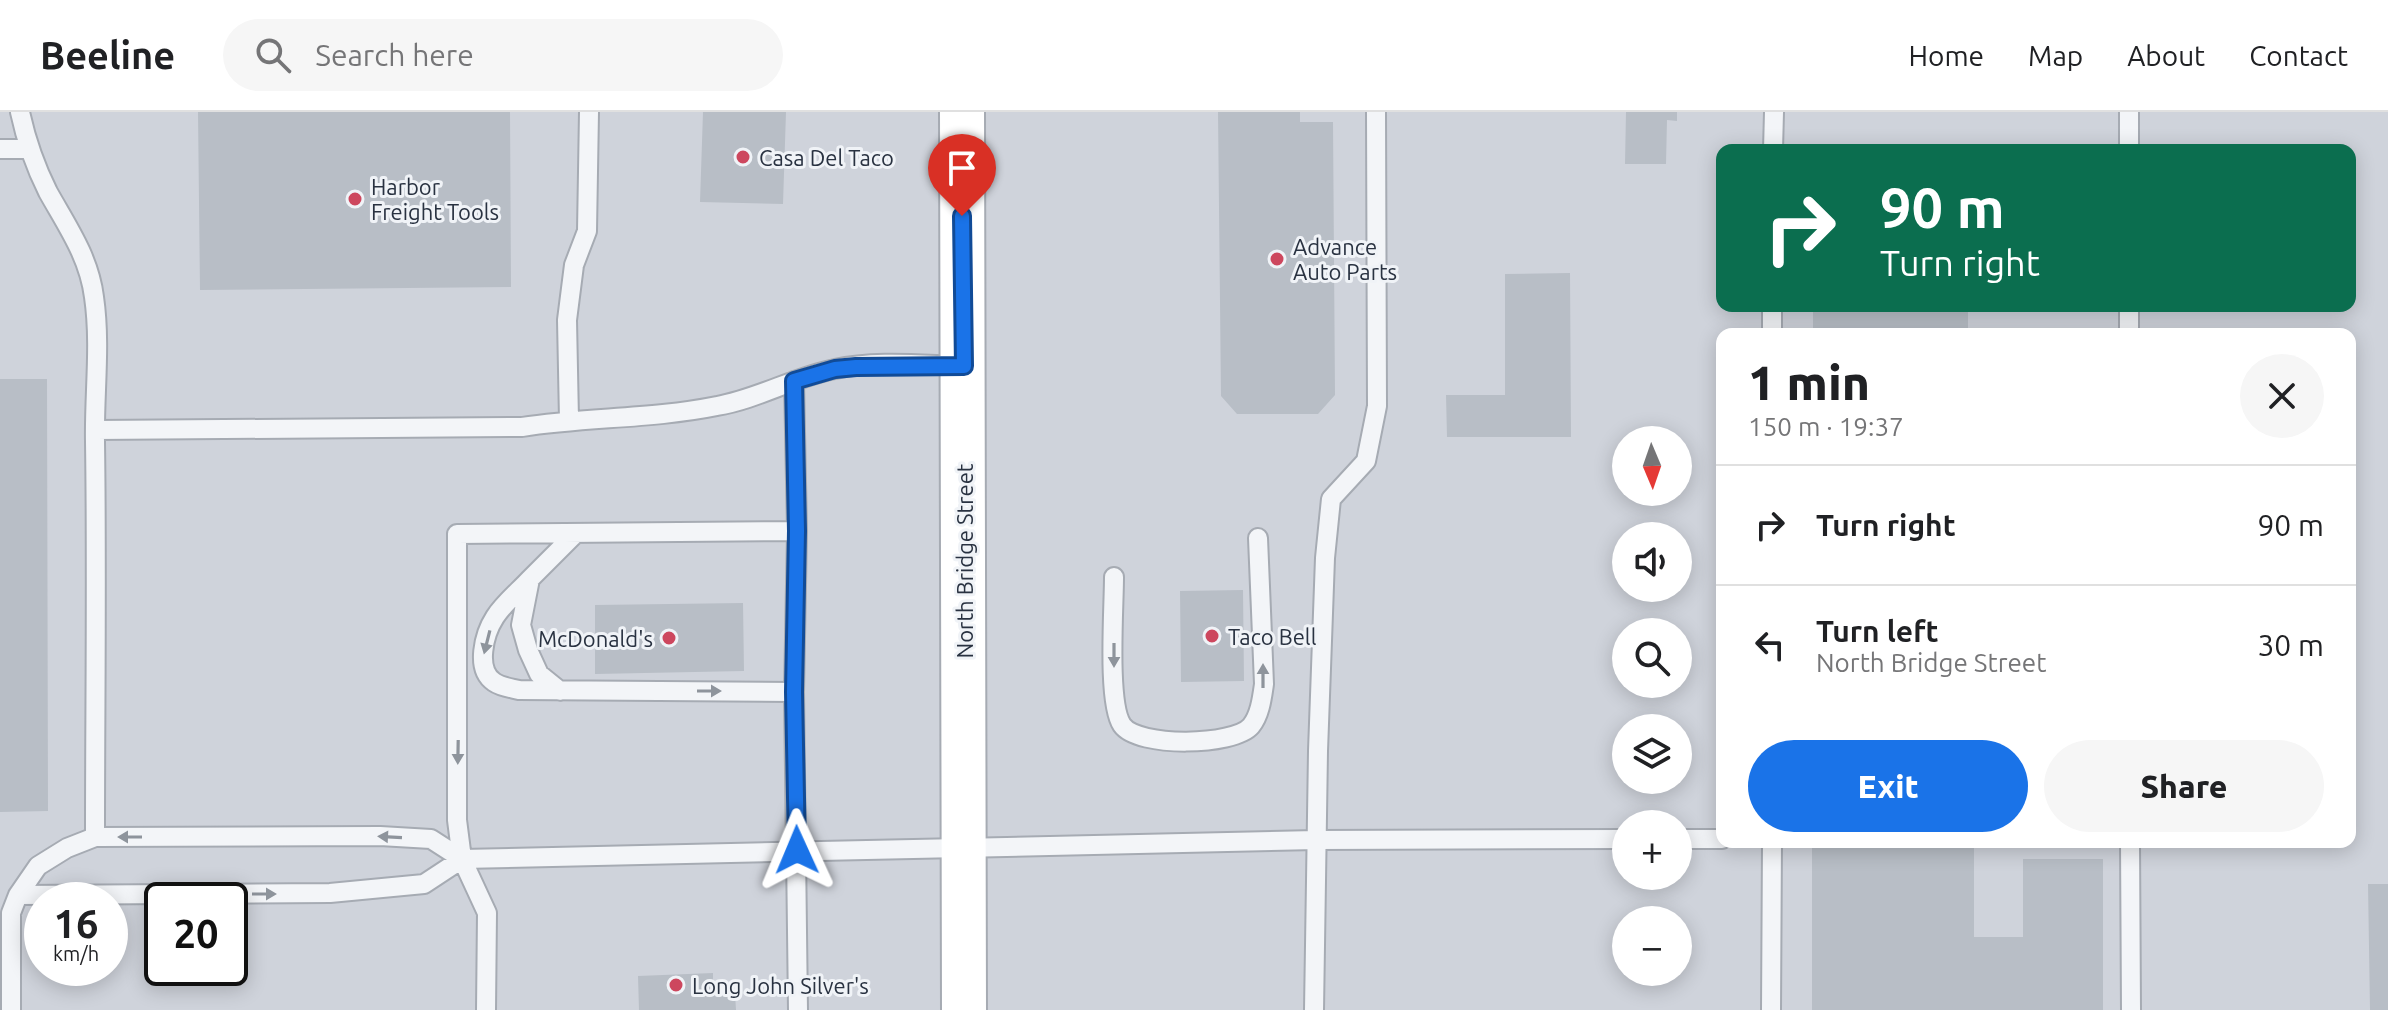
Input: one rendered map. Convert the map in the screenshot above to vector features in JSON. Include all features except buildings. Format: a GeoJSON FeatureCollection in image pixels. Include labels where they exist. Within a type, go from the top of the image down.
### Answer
{"type":"FeatureCollection","features":[{"type":"Feature","properties":{"kind":"main road","name":"North Bridge Street"},"geometry":{"type":"LineString","coordinates":[[962,112],[964,1010]]}},
{"type":"Feature","properties":{"kind":"lane"},"geometry":{"type":"LineString","coordinates":[[20,112],[29,149],[81,251],[94,294],[97,326],[95,837]]}},
{"type":"Feature","properties":{"kind":"lane"},"geometry":{"type":"LineString","coordinates":[[569,420],[567,320],[574,265],[587,231],[589,112]]}},
{"type":"Feature","properties":{"kind":"lane"},"geometry":{"type":"LineString","coordinates":[[1314,1010],[1325,558],[1331,499],[1366,461],[1377,406],[1376,112]]}},
{"type":"Feature","properties":{"kind":"lane"},"geometry":{"type":"LineString","coordinates":[[1773,144],[1774,112]]}},
{"type":"Feature","properties":{"kind":"lane"},"geometry":{"type":"LineString","coordinates":[[2129,112],[2129,144]]}},
{"type":"Feature","properties":{"kind":"lane"},"geometry":{"type":"LineString","coordinates":[[0,149],[29,149]]}},
{"type":"Feature","properties":{"kind":"lane"},"geometry":{"type":"LineString","coordinates":[[95,430],[522,427],[719,406],[835,369],[964,366]]}},
{"type":"Feature","properties":{"kind":"lane"},"geometry":{"type":"LineString","coordinates":[[794,381],[798,1010]]}},
{"type":"Feature","properties":{"kind":"lane"},"geometry":{"type":"LineString","coordinates":[[486,1010],[487,913],[462,859],[457,820],[457,534],[797,531]]}},
{"type":"Feature","properties":{"kind":"lane"},"geometry":{"type":"LineString","coordinates":[[576,533],[495,617],[485,643],[484,659],[486,674],[496,684],[519,690],[794,692]]}},
{"type":"Feature","properties":{"kind":"lane"},"geometry":{"type":"LineString","coordinates":[[1114,577],[1114,690],[1117,712],[1123,726],[1136,736],[1152,740],[1218,739],[1235,735],[1251,727],[1260,708],[1264,684],[1258,538]]}},
{"type":"Feature","properties":{"kind":"lane"},"geometry":{"type":"LineString","coordinates":[[530,579],[521,625],[539,674],[560,691]]}},
{"type":"Feature","properties":{"kind":"lane"},"geometry":{"type":"LineString","coordinates":[[11,1010],[11,913],[18,895],[38,866],[67,848],[95,837],[380,836],[431,839],[462,859]]}},
{"type":"Feature","properties":{"kind":"lane"},"geometry":{"type":"LineString","coordinates":[[18,895],[330,893],[424,884],[462,859],[1316,840],[1612,839]]}},
{"type":"Feature","properties":{"kind":"lane"},"geometry":{"type":"LineString","coordinates":[[1692,839],[1716,839]]}},
{"type":"Feature","properties":{"kind":"lane"},"geometry":{"type":"LineString","coordinates":[[1771,1010],[1772,848]]}},
{"type":"Feature","properties":{"kind":"lane"},"geometry":{"type":"LineString","coordinates":[[2130,848],[2131,1010]]}},
{"type":"Feature","properties":{"kind":"shaded area"},"geometry":{"type":"Polygon","coordinates":[[[0,112],[2388,112],[2388,1010],[0,1010],[0,112]]]}},
{"type":"Feature","properties":{"kind":"place","name":"Casa Del Taco"},"geometry":{"type":"Point","coordinates":[743,157]}},
{"type":"Feature","properties":{"kind":"place","name":"Harbor Freight Tools"},"geometry":{"type":"Point","coordinates":[355,199]}},
{"type":"Feature","properties":{"kind":"place","name":"Advance Auto Parts"},"geometry":{"type":"Point","coordinates":[1277,259]}},
{"type":"Feature","properties":{"kind":"place","name":"Taco Bell"},"geometry":{"type":"Point","coordinates":[1212,636]}},
{"type":"Feature","properties":{"kind":"place","name":"McDonald's"},"geometry":{"type":"Point","coordinates":[669,638]}},
{"type":"Feature","properties":{"kind":"place","name":"Long John Silver's"},"geometry":{"type":"Point","coordinates":[676,985]}},
{"type":"Feature","properties":{"kind":"route"},"geometry":{"type":"LineString","coordinates":[[797,850],[794,381],[835,369],[876,365],[964,366],[962,216]]}}]}
